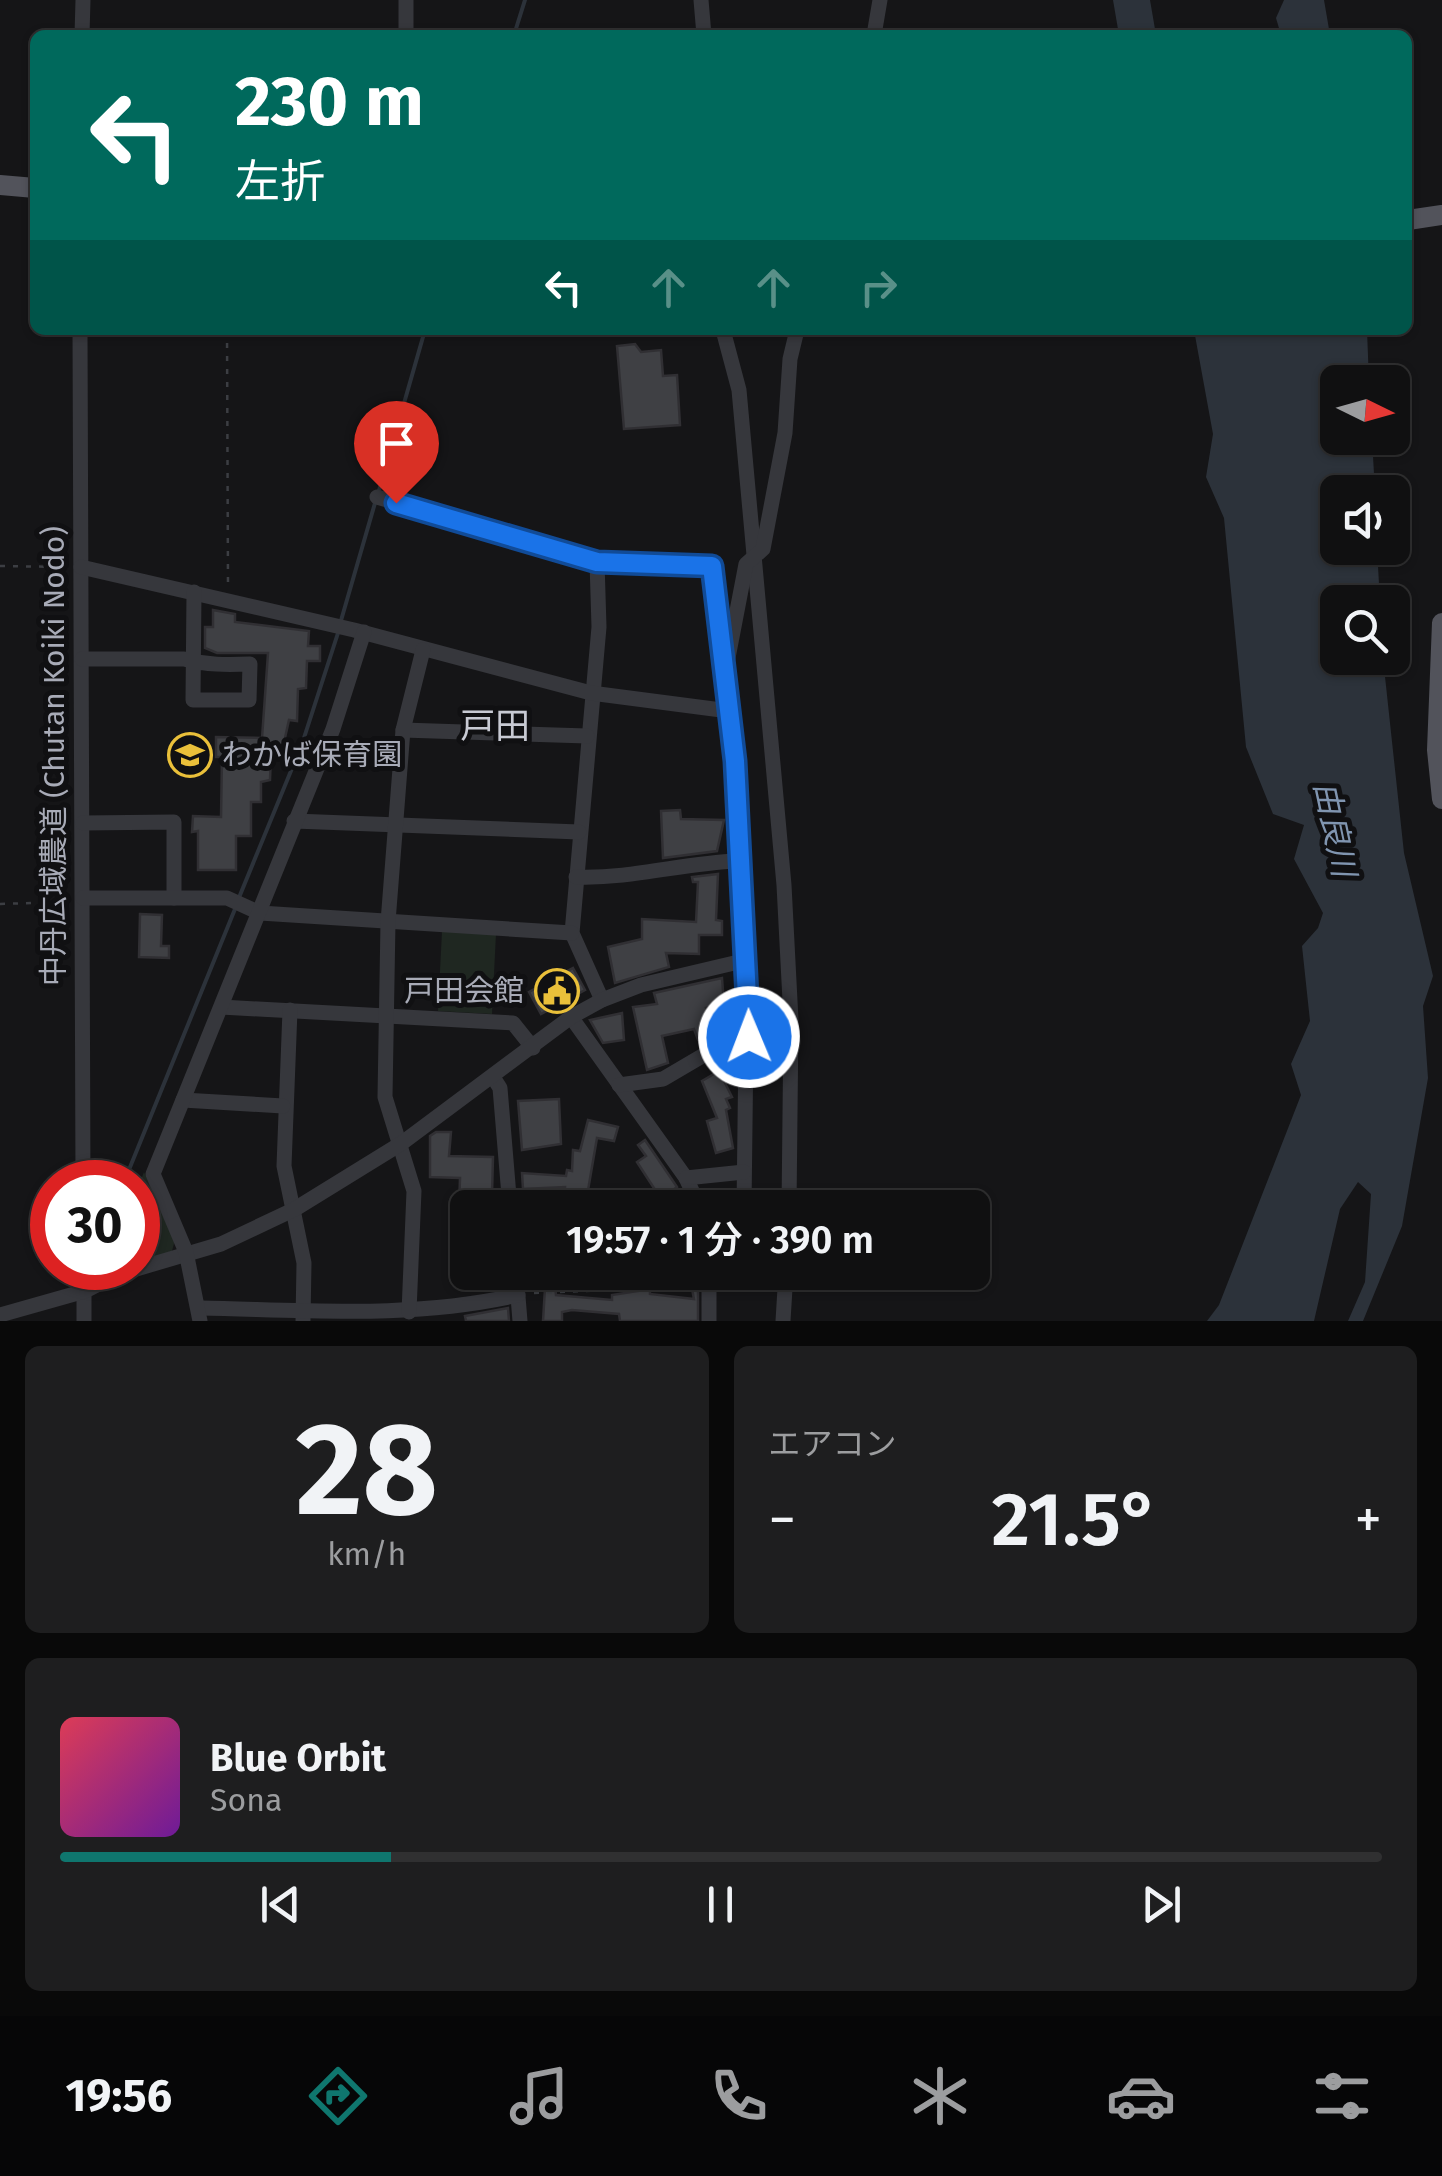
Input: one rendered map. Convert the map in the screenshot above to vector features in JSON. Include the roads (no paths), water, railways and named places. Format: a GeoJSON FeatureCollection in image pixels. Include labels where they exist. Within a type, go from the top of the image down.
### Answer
{"type":"FeatureCollection","features":[{"type":"Feature","properties":{"kind":"main road"},"geometry":{"type":"LineString","coordinates":[[0,186],[30,188]]}},
{"type":"Feature","properties":{"kind":"main road"},"geometry":{"type":"LineString","coordinates":[[1412,219],[1442,215]]}},
{"type":"Feature","properties":{"kind":"main road"},"geometry":{"type":"LineString","coordinates":[[1442,623],[1436,750],[1442,799]]}},
{"type":"Feature","properties":{"kind":"street"},"geometry":{"type":"LineString","coordinates":[[82,30],[83,0]]}},
{"type":"Feature","properties":{"kind":"street"},"geometry":{"type":"LineString","coordinates":[[406,0],[406,30]]}},
{"type":"Feature","properties":{"kind":"street"},"geometry":{"type":"LineString","coordinates":[[701,0],[704,30]]}},
{"type":"Feature","properties":{"kind":"street"},"geometry":{"type":"LineString","coordinates":[[875,30],[880,0]]}},
{"type":"Feature","properties":{"kind":"street","name":"中丹広域農道 (Chutan Koiki Nodo)"},"geometry":{"type":"LineString","coordinates":[[80,335],[83,1160]]}},
{"type":"Feature","properties":{"kind":"street"},"geometry":{"type":"LineString","coordinates":[[724,335],[739,390],[755,554],[791,1020],[789,1190]]}},
{"type":"Feature","properties":{"kind":"street"},"geometry":{"type":"LineString","coordinates":[[726,671],[746,564],[763,549],[786,433],[790,358],[796,335]]}},
{"type":"Feature","properties":{"kind":"street"},"geometry":{"type":"LineString","coordinates":[[377,497],[597,562],[712,566],[717,633],[726,671],[747,960],[749,1037],[744,1190]]}},
{"type":"Feature","properties":{"kind":"street"},"geometry":{"type":"LineString","coordinates":[[597,562],[599,627],[572,933],[602,1000]]}},
{"type":"Feature","properties":{"kind":"street"},"geometry":{"type":"LineString","coordinates":[[81,567],[359,631],[591,693],[729,711]]}},
{"type":"Feature","properties":{"kind":"street"},"geometry":{"type":"LineString","coordinates":[[82,659],[189,661],[189,591]]}},
{"type":"Feature","properties":{"kind":"street"},"geometry":{"type":"LineString","coordinates":[[359,631],[332,729],[153,1174],[186,1252],[201,1315],[416,1314],[518,1294]]}},
{"type":"Feature","properties":{"kind":"street"},"geometry":{"type":"LineString","coordinates":[[416,1314],[414,1191],[385,1097],[388,922],[403,730],[423,650]]}},
{"type":"Feature","properties":{"kind":"street"},"geometry":{"type":"LineString","coordinates":[[403,730],[587,736]]}},
{"type":"Feature","properties":{"kind":"street"},"geometry":{"type":"LineString","coordinates":[[294,821],[579,832]]}},
{"type":"Feature","properties":{"kind":"street"},"geometry":{"type":"LineString","coordinates":[[83,823],[174,822],[174,898]]}},
{"type":"Feature","properties":{"kind":"street"},"geometry":{"type":"LineString","coordinates":[[576,877],[618,879],[680,869],[690,863],[738,860]]}},
{"type":"Feature","properties":{"kind":"street"},"geometry":{"type":"LineString","coordinates":[[82,898],[233,900],[256,911],[572,933]]}},
{"type":"Feature","properties":{"kind":"street"},"geometry":{"type":"LineString","coordinates":[[0,1314],[84,1291],[116,1275],[221,1244],[295,1209],[402,1143],[571,1017],[641,985],[747,960]]}},
{"type":"Feature","properties":{"kind":"street"},"geometry":{"type":"LineString","coordinates":[[222,1007],[513,1023],[533,1048]]}},
{"type":"Feature","properties":{"kind":"street"},"geometry":{"type":"LineString","coordinates":[[290,1010],[283,1106],[284,1166],[304,1262],[304,1316]]}},
{"type":"Feature","properties":{"kind":"street"},"geometry":{"type":"LineString","coordinates":[[571,1017],[692,1190]]}},
{"type":"Feature","properties":{"kind":"street"},"geometry":{"type":"LineString","coordinates":[[619,1085],[663,1079],[726,1042],[749,1037]]}},
{"type":"Feature","properties":{"kind":"street"},"geometry":{"type":"LineString","coordinates":[[494,1077],[500,1088],[508,1190]]}},
{"type":"Feature","properties":{"kind":"street"},"geometry":{"type":"LineString","coordinates":[[183,1100],[283,1106]]}},
{"type":"Feature","properties":{"kind":"street"},"geometry":{"type":"LineString","coordinates":[[686,1178],[744,1172]]}},
{"type":"Feature","properties":{"kind":"street"},"geometry":{"type":"LineString","coordinates":[[518,1290],[520,1321]]}},
{"type":"Feature","properties":{"kind":"street"},"geometry":{"type":"LineString","coordinates":[[709,1290],[709,1321]]}},
{"type":"Feature","properties":{"kind":"street"},"geometry":{"type":"LineString","coordinates":[[783,1321],[785,1290]]}},
{"type":"Feature","properties":{"kind":"street"},"geometry":{"type":"LineString","coordinates":[[84,1291],[84,1321]]}},
{"type":"Feature","properties":{"kind":"water"},"geometry":{"type":"Polygon","coordinates":[[[1113,0],[1150,0],[1155,30],[1118,30],[1113,0]]]}},
{"type":"Feature","properties":{"kind":"water"},"geometry":{"type":"Polygon","coordinates":[[[1284,0],[1324,0],[1329,30],[1280,30],[1276,18],[1284,0]]]}},
{"type":"Feature","properties":{"kind":"water","name":"由良川"},"geometry":{"type":"Polygon","coordinates":[[[1195,335],[1367,335],[1368,365],[1320,365],[1320,455],[1373,455],[1374,475],[1320,475],[1320,565],[1378,565],[1379,585],[1320,585],[1320,675],[1385,675],[1404,853],[1433,976],[1423,1006],[1428,1078],[1402,1226],[1363,1321],[1348,1321],[1365,1282],[1371,1194],[1358,1182],[1340,1209],[1314,1321],[1207,1321],[1219,1305],[1301,1095],[1291,1064],[1310,1021],[1302,946],[1318,928],[1323,913],[1294,859],[1304,825],[1273,814],[1246,747],[1224,518],[1206,477],[1213,434],[1195,335]]]}},
{"type":"Feature","properties":{"kind":"waterway"},"geometry":{"type":"LineString","coordinates":[[516,30],[525,0]]}},
{"type":"Feature","properties":{"kind":"waterway"},"geometry":{"type":"LineString","coordinates":[[378,494],[424,335]]}},
{"type":"Feature","properties":{"kind":"waterway"},"geometry":{"type":"LineString","coordinates":[[340,624],[375,503]]}},
{"type":"Feature","properties":{"kind":"waterway"},"geometry":{"type":"LineString","coordinates":[[238,900],[302,744],[338,633]]}},
{"type":"Feature","properties":{"kind":"waterway"},"geometry":{"type":"LineString","coordinates":[[133,1160],[235,909]]}},
{"type":"Feature","properties":{"kind":"place","name":"わかば保育園"},"geometry":{"type":"Point","coordinates":[190,755]}},
{"type":"Feature","properties":{"kind":"place","name":"戸田会館"},"geometry":{"type":"Point","coordinates":[557,991]}},
{"type":"Feature","properties":{"kind":"district","name":"戸田"},"geometry":{"type":"Point","coordinates":[495,726]}}]}
